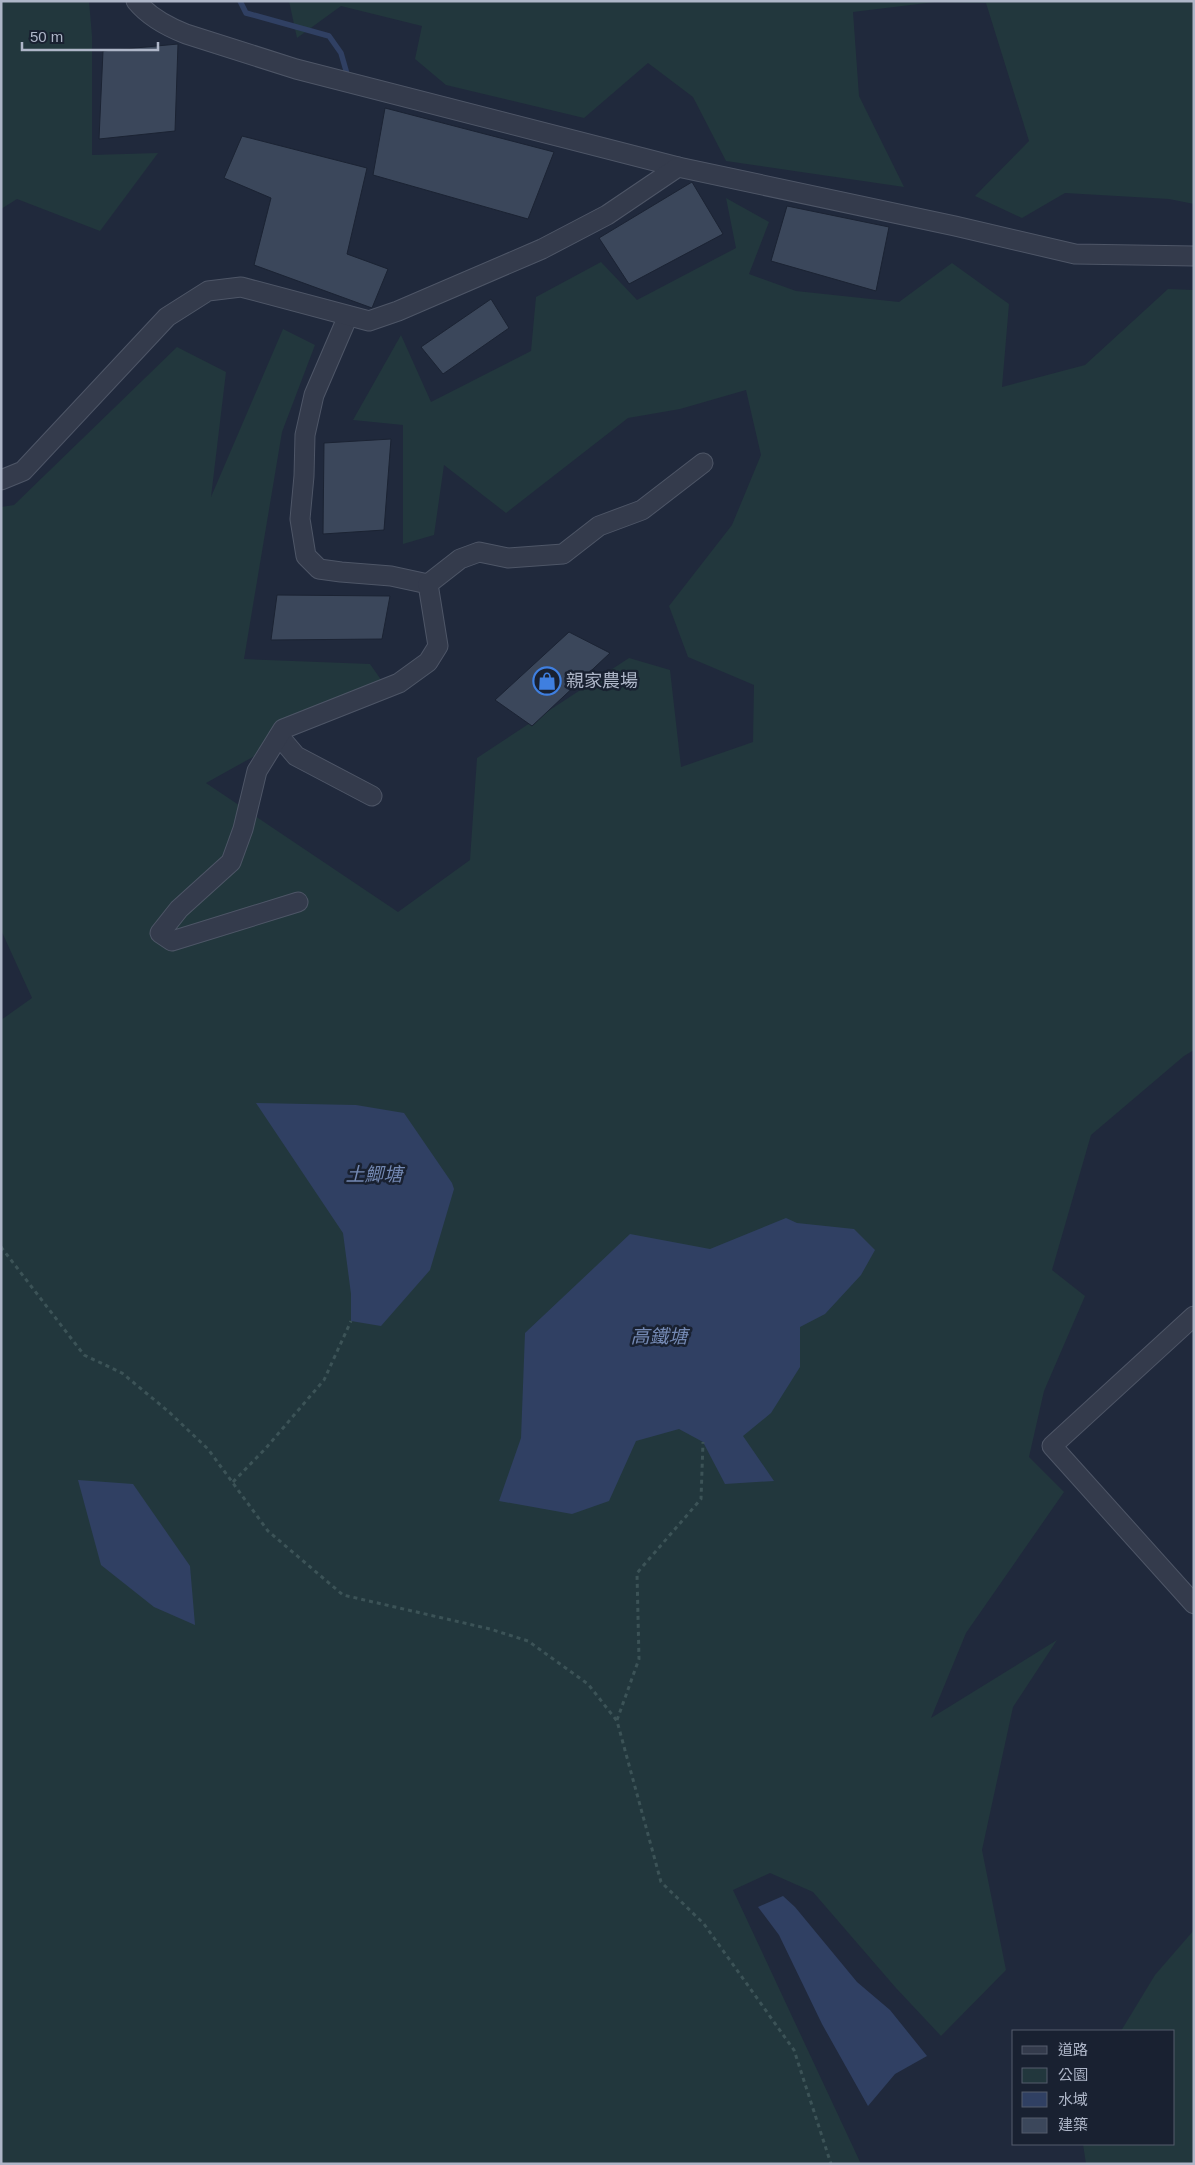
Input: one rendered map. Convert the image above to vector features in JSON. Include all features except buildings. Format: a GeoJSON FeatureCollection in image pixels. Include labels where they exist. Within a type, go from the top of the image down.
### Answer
{"type":"FeatureCollection","features":[{"type":"Feature","properties":{"kind":"lane"},"geometry":{"type":"LineString","coordinates":[[136,1],[141,8],[169,27],[296,69],[678,168],[955,226],[1075,254],[1194,256]]}},
{"type":"Feature","properties":{"kind":"lane"},"geometry":{"type":"LineString","coordinates":[[1,480],[23,470],[167,317],[208,292],[240,287],[369,321],[398,311],[542,249],[607,215],[678,168]]}},
{"type":"Feature","properties":{"kind":"lane"},"geometry":{"type":"LineString","coordinates":[[348,316],[314,395],[305,435],[300,519],[306,556],[319,569],[391,576],[428,584]]}},
{"type":"Feature","properties":{"kind":"lane"},"geometry":{"type":"LineString","coordinates":[[428,584],[460,559],[478,552],[508,558],[562,554],[599,526],[642,510],[703,463]]}},
{"type":"Feature","properties":{"kind":"lane"},"geometry":{"type":"LineString","coordinates":[[298,902],[172,941],[160,933],[179,909],[231,862],[243,829],[257,771],[283,729],[306,718],[400,683],[428,662],[438,646],[428,584]]}},
{"type":"Feature","properties":{"kind":"lane"},"geometry":{"type":"LineString","coordinates":[[279,736],[296,756],[372,796]]}},
{"type":"Feature","properties":{"kind":"lane"},"geometry":{"type":"LineString","coordinates":[[1194,1316],[1052,1446],[1194,1604]]}},
{"type":"Feature","properties":{"kind":"path"},"geometry":{"type":"LineString","coordinates":[[1,1247],[84,1355],[122,1372],[170,1412],[208,1449],[268,1531],[343,1595],[490,1629],[528,1641],[588,1684],[617,1720],[661,1882],[704,1924],[794,2050],[831,2164]]}},
{"type":"Feature","properties":{"kind":"path"},"geometry":{"type":"LineString","coordinates":[[233,1482],[266,1448],[324,1380],[351,1321]]}},
{"type":"Feature","properties":{"kind":"path"},"geometry":{"type":"LineString","coordinates":[[617,1720],[639,1659],[637,1573],[701,1499],[703,1442]]}},
{"type":"Feature","properties":{"kind":"green space"},"geometry":{"type":"Polygon","coordinates":[[[1,1],[89,1],[92,36],[92,155],[158,153],[100,231],[17,199],[1,209],[1,1]]]}},
{"type":"Feature","properties":{"kind":"green space"},"geometry":{"type":"Polygon","coordinates":[[[289,1],[1194,1],[1194,204],[1169,199],[1065,193],[1022,218],[975,196],[1029,141],[986,3],[935,2],[853,12],[859,96],[904,187],[726,161],[693,97],[648,63],[584,118],[446,85],[415,59],[422,26],[341,6],[297,38],[289,1]]]}},
{"type":"Feature","properties":{"kind":"green space"},"geometry":{"type":"Polygon","coordinates":[[[726,198],[769,222],[749,274],[796,291],[899,302],[952,263],[1009,304],[1002,387],[1085,365],[1168,289],[1194,290],[1194,1050],[1184,1056],[1091,1135],[1052,1270],[1085,1296],[1044,1391],[1029,1457],[1064,1492],[966,1633],[931,1718],[1057,1640],[1013,1707],[982,1850],[1006,1970],[941,2036],[896,1988],[813,1892],[770,1873],[733,1890],[861,2164],[1,2164],[1,1020],[32,998],[1,930],[1,507],[14,505],[177,347],[226,372],[211,497],[283,329],[315,345],[282,432],[244,659],[370,664],[384,684],[206,783],[398,912],[470,860],[477,758],[629,658],[670,670],[681,767],[753,742],[754,685],[688,657],[669,606],[732,525],[761,455],[746,390],[680,409],[628,418],[506,513],[444,465],[434,535],[403,544],[403,425],[353,420],[401,335],[431,402],[531,351],[536,297],[601,262],[637,300],[736,248],[726,198]]]}},
{"type":"Feature","properties":{"kind":"green space"},"geometry":{"type":"Polygon","coordinates":[[[1194,1930],[1194,2164],[1086,2164],[1083,2145],[1175,2145],[1175,2030],[1122,2030],[1155,1975],[1194,1930]]]}},
{"type":"Feature","properties":{"kind":"water","name":"土鯽塘"},"geometry":{"type":"Polygon","coordinates":[[[256,1103],[356,1105],[404,1113],[452,1183],[454,1189],[430,1270],[381,1326],[351,1321],[351,1294],[343,1233],[256,1103]]]}},
{"type":"Feature","properties":{"kind":"water","name":"高鐵塘"},"geometry":{"type":"Polygon","coordinates":[[[786,1218],[797,1223],[854,1229],[875,1250],[861,1275],[825,1314],[800,1327],[800,1367],[771,1413],[743,1436],[774,1481],[725,1484],[703,1442],[679,1429],[636,1441],[609,1501],[572,1514],[499,1501],[521,1438],[525,1333],[630,1234],[710,1249],[786,1218]]]}},
{"type":"Feature","properties":{"kind":"water"},"geometry":{"type":"Polygon","coordinates":[[[78,1480],[133,1484],[190,1566],[195,1625],[154,1607],[101,1565],[78,1480]]]}},
{"type":"Feature","properties":{"kind":"water"},"geometry":{"type":"Polygon","coordinates":[[[783,1896],[795,1907],[857,1982],[890,2010],[927,2056],[895,2074],[868,2106],[822,2024],[779,1935],[758,1907],[783,1896]]]}},
{"type":"Feature","properties":{"kind":"waterway"},"geometry":{"type":"LineString","coordinates":[[240,1],[246,13],[329,36],[341,53],[347,74]]}},
{"type":"Feature","properties":{"kind":"place","name":"親家農場"},"geometry":{"type":"Point","coordinates":[547,681]}}]}
